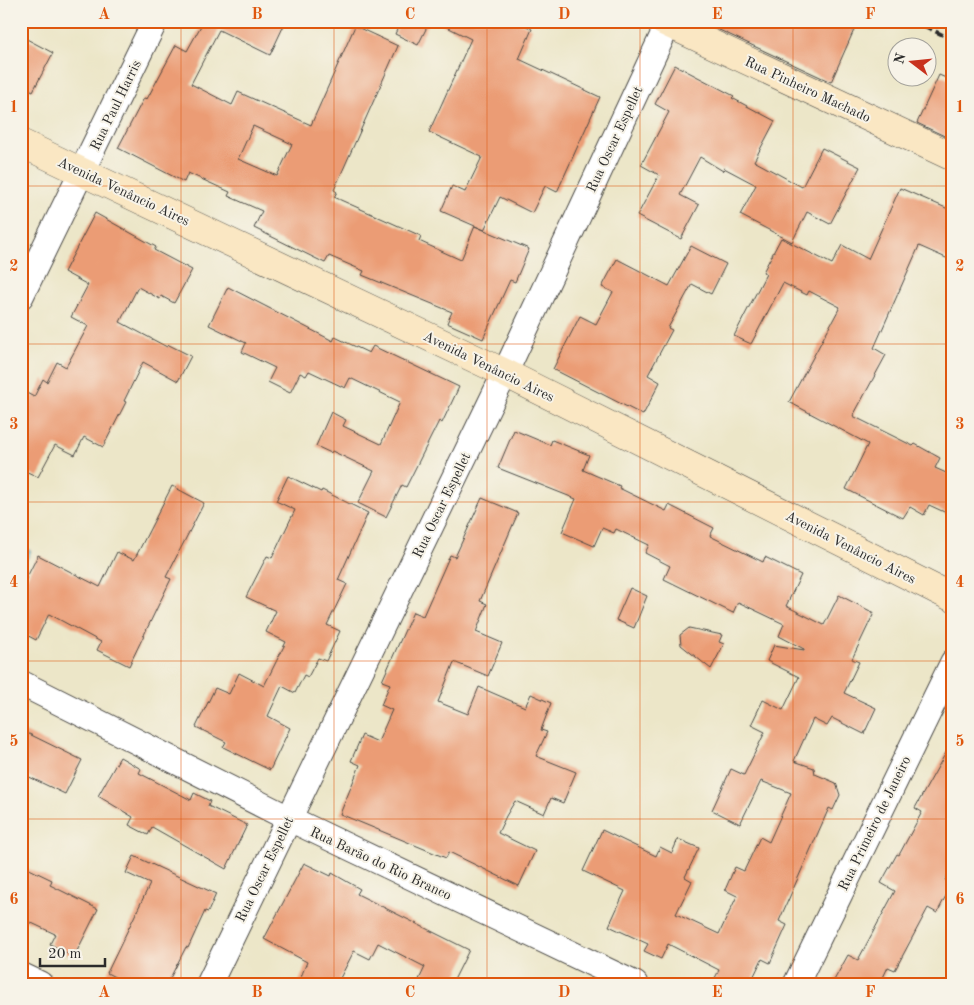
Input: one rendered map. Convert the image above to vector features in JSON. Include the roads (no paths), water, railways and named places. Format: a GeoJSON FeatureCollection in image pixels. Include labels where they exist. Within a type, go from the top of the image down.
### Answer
{"type":"FeatureCollection","features":[{"type":"Feature","properties":{"kind":"street","name":"Rua Paul Harris"},"geometry":{"type":"LineString","coordinates":[[21,296],[155,21]]}},
{"type":"Feature","properties":{"kind":"street","name":"Rua Pinheiro Machado"},"geometry":{"type":"LineString","coordinates":[[665,22],[953,157]]}},
{"type":"Feature","properties":{"kind":"street","name":"Rua Oscar Espellet"},"geometry":{"type":"LineString","coordinates":[[208,984],[505,373],[665,22]]}},
{"type":"Feature","properties":{"kind":"street","name":"Avenida Venâncio Aires"},"geometry":{"type":"LineString","coordinates":[[21,144],[505,373],[953,598]]}},
{"type":"Feature","properties":{"kind":"street","name":"Rua Primeiro de Janeiro"},"geometry":{"type":"LineString","coordinates":[[796,984],[953,662]]}},
{"type":"Feature","properties":{"kind":"street","name":"Rua Barão do Rio Branco"},"geometry":{"type":"LineString","coordinates":[[21,683],[288,818],[635,984]]}},
{"type":"Feature","properties":{"kind":"street"},"geometry":{"type":"LineString","coordinates":[[21,975],[40,984]]}},
{"type":"Feature","properties":{"kind":"water"},"geometry":{"type":"Polygon","coordinates":[[[21,546],[31,551],[21,572],[21,546]]]}},
{"type":"Feature","properties":{"kind":"railway"},"geometry":{"type":"LineString","coordinates":[[914,21],[953,40]]}}]}
